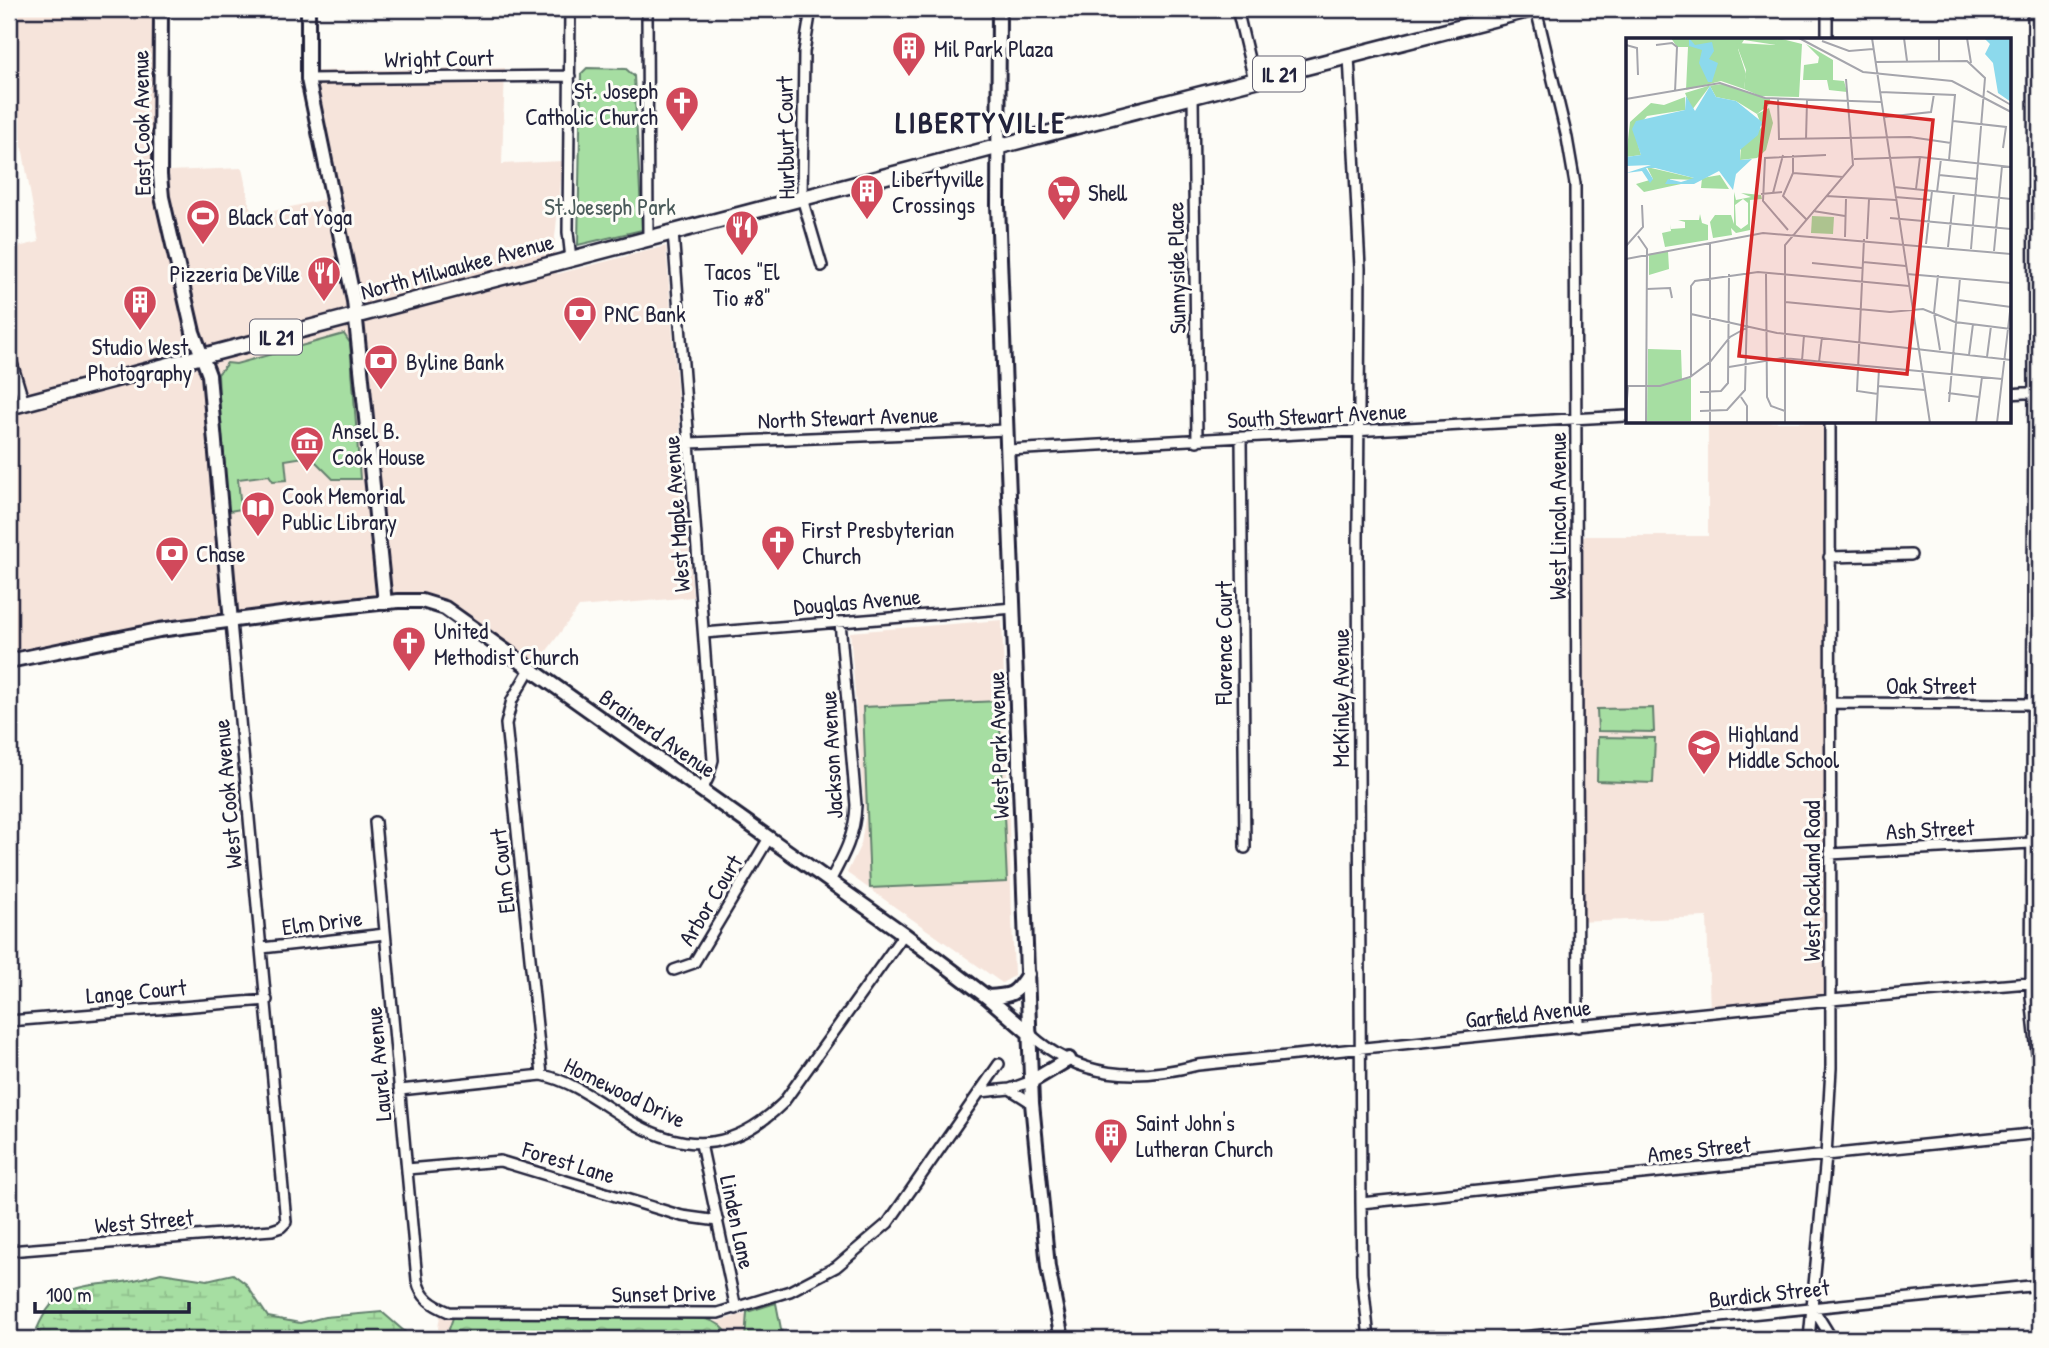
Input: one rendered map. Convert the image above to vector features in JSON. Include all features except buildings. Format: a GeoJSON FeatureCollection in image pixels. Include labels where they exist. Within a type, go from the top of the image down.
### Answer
{"type":"FeatureCollection","features":[{"type":"Feature","properties":{"kind":"main road","name":"IL 21"},"geometry":{"type":"LineString","coordinates":[[999,146],[1534,9]]}},
{"type":"Feature","properties":{"kind":"main road","name":"North Milwaukee Avenue"},"geometry":{"type":"LineString","coordinates":[[9,407],[999,146]]}},
{"type":"Feature","properties":{"kind":"street","name":"East Cook Avenue"},"geometry":{"type":"LineString","coordinates":[[161,9],[162,197],[193,332],[202,357]]}},
{"type":"Feature","properties":{"kind":"street"},"geometry":{"type":"LineString","coordinates":[[308,9],[308,79],[356,316],[385,603]]}},
{"type":"Feature","properties":{"kind":"street"},"geometry":{"type":"LineString","coordinates":[[570,9],[568,232],[571,259]]}},
{"type":"Feature","properties":{"kind":"street"},"geometry":{"type":"LineString","coordinates":[[647,9],[648,239]]}},
{"type":"Feature","properties":{"kind":"street","name":"Hurlburt Court"},"geometry":{"type":"LineString","coordinates":[[811,9],[803,52],[802,198],[822,266]]}},
{"type":"Feature","properties":{"kind":"street","name":"West Park Avenue"},"geometry":{"type":"LineString","coordinates":[[999,9],[998,205],[1032,1103],[1048,1267],[1062,1339]]}},
{"type":"Feature","properties":{"kind":"street"},"geometry":{"type":"LineString","coordinates":[[1237,9],[1254,80]]}},
{"type":"Feature","properties":{"kind":"street","name":"West Lincoln Avenue"},"geometry":{"type":"LineString","coordinates":[[1534,9],[1573,167],[1578,1027]]}},
{"type":"Feature","properties":{"kind":"street"},"geometry":{"type":"LineString","coordinates":[[1827,38],[1828,9]]}},
{"type":"Feature","properties":{"kind":"street"},"geometry":{"type":"LineString","coordinates":[[2033,9],[2037,392],[2031,843],[2036,982],[2035,1045],[2040,1082]]}},
{"type":"Feature","properties":{"kind":"street","name":"McKinley Avenue"},"geometry":{"type":"LineString","coordinates":[[1349,56],[1360,268],[1361,1203],[1362,1273],[1369,1339]]}},
{"type":"Feature","properties":{"kind":"street","name":"Wright Court"},"geometry":{"type":"LineString","coordinates":[[308,79],[570,76]]}},
{"type":"Feature","properties":{"kind":"street","name":"Sunnyside Place"},"geometry":{"type":"LineString","coordinates":[[1192,95],[1197,441]]}},
{"type":"Feature","properties":{"kind":"street","name":"West Maple Avenue"},"geometry":{"type":"LineString","coordinates":[[673,232],[713,760],[702,790]]}},
{"type":"Feature","properties":{"kind":"street"},"geometry":{"type":"LineString","coordinates":[[9,353],[24,403]]}},
{"type":"Feature","properties":{"kind":"street","name":"West Cook Avenue"},"geometry":{"type":"LineString","coordinates":[[202,357],[209,374],[287,1217],[281,1227]]}},
{"type":"Feature","properties":{"kind":"street"},"geometry":{"type":"LineString","coordinates":[[2010,394],[2037,392]]}},
{"type":"Feature","properties":{"kind":"street","name":"South Stewart Avenue"},"geometry":{"type":"LineString","coordinates":[[1008,450],[1626,416]]}},
{"type":"Feature","properties":{"kind":"street","name":"West Rockland Road"},"geometry":{"type":"LineString","coordinates":[[1809,1339],[1826,1156],[1831,1000],[1830,424]]}},
{"type":"Feature","properties":{"kind":"street","name":"North Stewart Avenue"},"geometry":{"type":"LineString","coordinates":[[690,443],[1007,430]]}},
{"type":"Feature","properties":{"kind":"street","name":"Florence Court"},"geometry":{"type":"LineString","coordinates":[[1241,439],[1245,848]]}},
{"type":"Feature","properties":{"kind":"street"},"geometry":{"type":"LineString","coordinates":[[1829,557],[1911,555]]}},
{"type":"Feature","properties":{"kind":"street","name":"Brainerd Avenue"},"geometry":{"type":"LineString","coordinates":[[9,662],[159,630],[385,603],[422,601],[445,608],[904,934],[988,997],[1030,1034]]}},
{"type":"Feature","properties":{"kind":"street","name":"Douglas Avenue"},"geometry":{"type":"LineString","coordinates":[[704,632],[1014,608]]}},
{"type":"Feature","properties":{"kind":"street","name":"Jackson Avenue"},"geometry":{"type":"LineString","coordinates":[[830,881],[853,837],[856,822],[841,622]]}},
{"type":"Feature","properties":{"kind":"street","name":"Elm Court"},"geometry":{"type":"LineString","coordinates":[[530,668],[512,700],[506,724],[542,1076]]}},
{"type":"Feature","properties":{"kind":"street","name":"Oak Street"},"geometry":{"type":"LineString","coordinates":[[1830,703],[2032,705]]}},
{"type":"Feature","properties":{"kind":"street","name":"Laurel Avenue"},"geometry":{"type":"LineString","coordinates":[[375,822],[417,1280],[419,1290],[427,1300]]}},
{"type":"Feature","properties":{"kind":"street","name":"Arbor Court"},"geometry":{"type":"LineString","coordinates":[[674,970],[694,963],[769,838]]}},
{"type":"Feature","properties":{"kind":"street","name":"Ash Street"},"geometry":{"type":"LineString","coordinates":[[1830,854],[2031,843]]}},
{"type":"Feature","properties":{"kind":"street","name":"Elm Drive"},"geometry":{"type":"LineString","coordinates":[[262,948],[385,934]]}},
{"type":"Feature","properties":{"kind":"street","name":"Homewood Drive"},"geometry":{"type":"LineString","coordinates":[[400,1090],[542,1076],[564,1082],[637,1125],[680,1142],[701,1144],[738,1136],[762,1122],[783,1102],[904,934]]}},
{"type":"Feature","properties":{"kind":"street"},"geometry":{"type":"LineString","coordinates":[[988,997],[1012,995],[1028,974]]}},
{"type":"Feature","properties":{"kind":"street","name":"Garfield Avenue"},"geometry":{"type":"LineString","coordinates":[[1030,1034],[1042,1045],[1095,1070],[1123,1075],[1165,1074],[1198,1065],[1831,1000],[2036,982]]}},
{"type":"Feature","properties":{"kind":"street","name":"Lange Court"},"geometry":{"type":"LineString","coordinates":[[9,1021],[267,1000]]}},
{"type":"Feature","properties":{"kind":"street"},"geometry":{"type":"LineString","coordinates":[[980,1092],[1010,1089],[1032,1081],[1069,1059]]}},
{"type":"Feature","properties":{"kind":"street","name":"Sunset Drive"},"geometry":{"type":"LineString","coordinates":[[427,1300],[449,1312],[718,1313],[790,1290],[817,1278],[856,1252],[893,1216],[999,1064]]}},
{"type":"Feature","properties":{"kind":"street"},"geometry":{"type":"LineString","coordinates":[[1010,1089],[1032,1103]]}},
{"type":"Feature","properties":{"kind":"street","name":"Ames Street"},"geometry":{"type":"LineString","coordinates":[[1361,1203],[2040,1133]]}},
{"type":"Feature","properties":{"kind":"street","name":"Linden Lane"},"geometry":{"type":"LineString","coordinates":[[701,1144],[736,1309]]}},
{"type":"Feature","properties":{"kind":"street","name":"Forest Lane"},"geometry":{"type":"LineString","coordinates":[[407,1169],[500,1161],[682,1216],[718,1221]]}},
{"type":"Feature","properties":{"kind":"street","name":"West Street"},"geometry":{"type":"LineString","coordinates":[[9,1251],[272,1230],[281,1227]]}},
{"type":"Feature","properties":{"kind":"street","name":"Burdick Street"},"geometry":{"type":"LineString","coordinates":[[1502,1339],[2040,1285]]}},
{"type":"Feature","properties":{"kind":"street"},"geometry":{"type":"LineString","coordinates":[[1813,1308],[1832,1339]]}},
{"type":"Feature","properties":{"kind":"shaded area"},"geometry":{"type":"Polygon","coordinates":[[[9,9],[168,9],[169,171],[242,168],[252,216],[325,199],[299,81],[317,71],[505,68],[502,164],[563,161],[554,247],[557,274],[666,246],[693,597],[579,607],[535,667],[441,598],[422,595],[169,622],[129,628],[9,655],[9,249],[39,242],[9,73],[9,9]]]}},
{"type":"Feature","properties":{"kind":"shaded area","name":"Highland Middle School"},"geometry":{"type":"Polygon","coordinates":[[[1708,424],[1830,424],[1831,1000],[1710,1013],[1707,917],[1577,922],[1577,536],[1708,536],[1708,424]]]}},
{"type":"Feature","properties":{"kind":"shaded area"},"geometry":{"type":"Polygon","coordinates":[[[1002,620],[1014,976],[1002,983],[847,873],[861,844],[865,817],[850,632],[1002,620]]]}},
{"type":"Feature","properties":{"kind":"shaded area"},"geometry":{"type":"Polygon","coordinates":[[[754,1311],[783,1339],[442,1339],[438,1328],[440,1316],[719,1321],[754,1311]]]}},
{"type":"Feature","properties":{"kind":"green space","name":"St.Joeseph Park"},"geometry":{"type":"Polygon","coordinates":[[[587,68],[626,69],[634,76],[642,230],[578,245],[581,74],[587,68]]]}},
{"type":"Feature","properties":{"kind":"green space"},"geometry":{"type":"Polygon","coordinates":[[[344,334],[350,343],[360,479],[333,479],[310,456],[285,460],[287,480],[273,481],[269,475],[238,479],[241,509],[224,512],[218,374],[227,363],[236,364],[344,334]]]}},
{"type":"Feature","properties":{"kind":"green space"},"geometry":{"type":"Polygon","coordinates":[[[999,701],[1007,882],[870,888],[863,707],[999,701]]]}},
{"type":"Feature","properties":{"kind":"green space"},"geometry":{"type":"Polygon","coordinates":[[[1653,708],[1654,732],[1598,731],[1597,709],[1653,708]]]}},
{"type":"Feature","properties":{"kind":"green space"},"geometry":{"type":"Polygon","coordinates":[[[1598,737],[1655,738],[1653,783],[1597,781],[1598,737]]]}},
{"type":"Feature","properties":{"kind":"green space"},"geometry":{"type":"Polygon","coordinates":[[[161,1273],[207,1280],[233,1274],[246,1284],[268,1317],[300,1323],[325,1317],[382,1312],[405,1332],[409,1339],[44,1339],[37,1329],[53,1303],[71,1290],[133,1281],[161,1273]]]}},
{"type":"Feature","properties":{"kind":"green space"},"geometry":{"type":"Polygon","coordinates":[[[776,1303],[783,1339],[745,1339],[747,1312],[776,1303]]]}},
{"type":"Feature","properties":{"kind":"green space"},"geometry":{"type":"Polygon","coordinates":[[[670,1317],[710,1320],[723,1328],[728,1335],[662,1335],[653,1339],[451,1339],[449,1329],[453,1318],[670,1317]]]}},
{"type":"Feature","properties":{"kind":"place","name":"Mil Park Plaza"},"geometry":{"type":"Point","coordinates":[909,78]}},
{"type":"Feature","properties":{"kind":"place","name":"St. Joseph Catholic Church"},"geometry":{"type":"Point","coordinates":[682,133]}},
{"type":"Feature","properties":{"kind":"place","name":"Libertyville Crossings"},"geometry":{"type":"Point","coordinates":[867,221]}},
{"type":"Feature","properties":{"kind":"place","name":"Shell"},"geometry":{"type":"Point","coordinates":[1064,222]}},
{"type":"Feature","properties":{"kind":"place","name":"Black Cat Yoga"},"geometry":{"type":"Point","coordinates":[203,246]}},
{"type":"Feature","properties":{"kind":"place","name":"Tacos \"El Tio #8\""},"geometry":{"type":"Point","coordinates":[742,257]}},
{"type":"Feature","properties":{"kind":"place","name":"Pizzeria DeVille"},"geometry":{"type":"Point","coordinates":[324,303]}},
{"type":"Feature","properties":{"kind":"place","name":"Studio West Photography"},"geometry":{"type":"Point","coordinates":[140,332]}},
{"type":"Feature","properties":{"kind":"place","name":"PNC Bank"},"geometry":{"type":"Point","coordinates":[580,343]}},
{"type":"Feature","properties":{"kind":"place","name":"Byline Bank"},"geometry":{"type":"Point","coordinates":[381,391]}},
{"type":"Feature","properties":{"kind":"place","name":"Ansel B. Cook House"},"geometry":{"type":"Point","coordinates":[307,473]}},
{"type":"Feature","properties":{"kind":"place","name":"Cook Memorial Public Library"},"geometry":{"type":"Point","coordinates":[258,538]}},
{"type":"Feature","properties":{"kind":"place","name":"First Presbyterian Church"},"geometry":{"type":"Point","coordinates":[778,572]}},
{"type":"Feature","properties":{"kind":"place","name":"Chase"},"geometry":{"type":"Point","coordinates":[172,583]}},
{"type":"Feature","properties":{"kind":"place","name":"United Methodist Church"},"geometry":{"type":"Point","coordinates":[409,673]}},
{"type":"Feature","properties":{"kind":"place","name":"Highland Middle School"},"geometry":{"type":"Point","coordinates":[1704,776]}},
{"type":"Feature","properties":{"kind":"place","name":"Saint John's Lutheran Church"},"geometry":{"type":"Point","coordinates":[1111,1165]}},
{"type":"Feature","properties":{"kind":"district","name":"LIBERTYVILLE"},"geometry":{"type":"Point","coordinates":[981,122]}}]}
